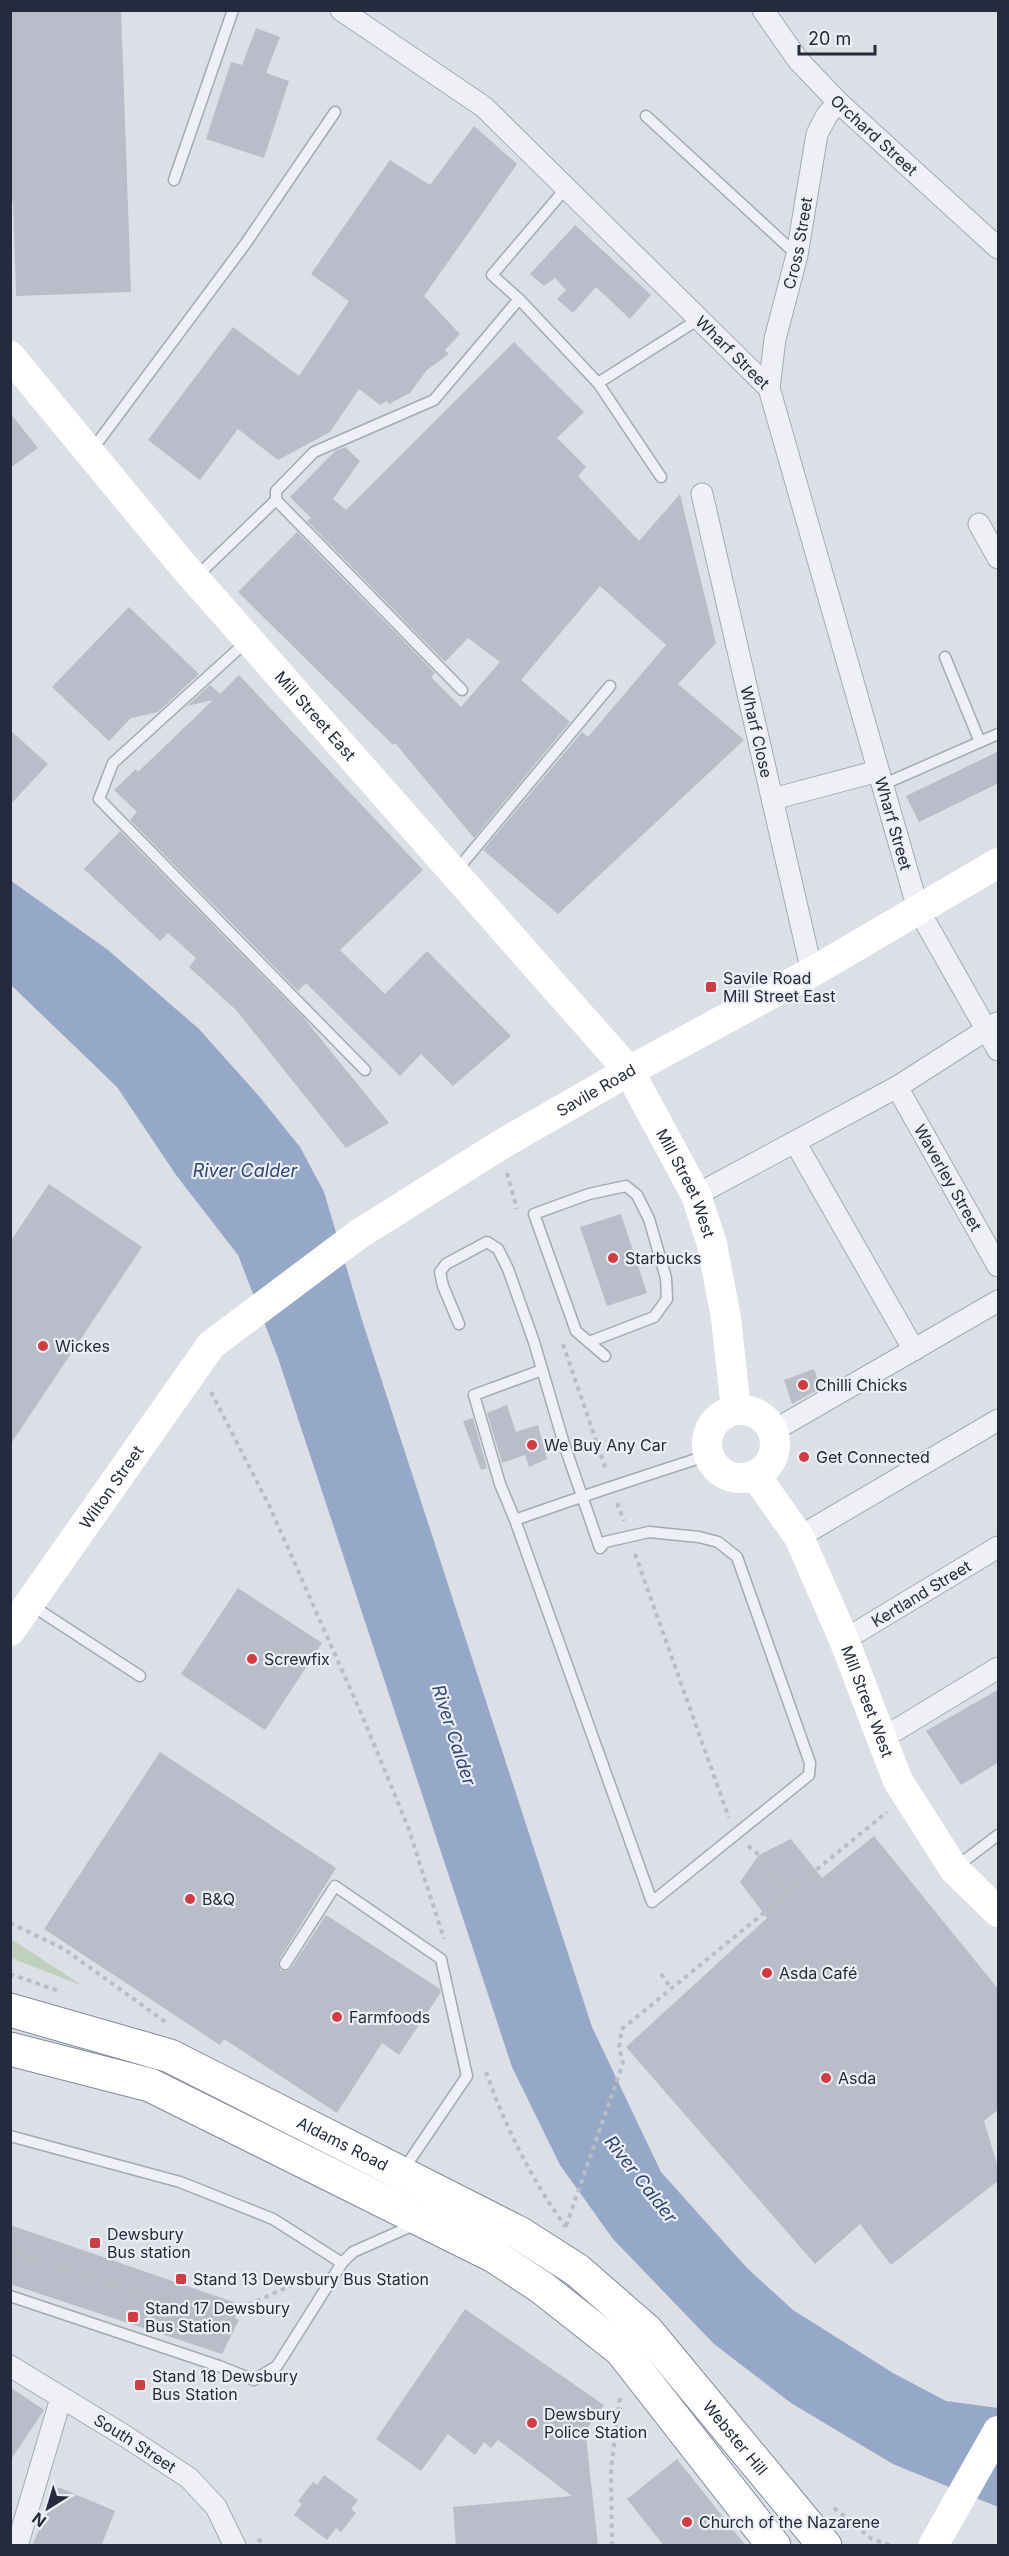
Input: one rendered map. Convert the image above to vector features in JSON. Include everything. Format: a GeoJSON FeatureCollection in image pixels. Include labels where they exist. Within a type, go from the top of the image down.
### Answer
{"type":"FeatureCollection","features":[{"type":"Feature","properties":{"kind":"highway","name":"Aldams Road"},"geometry":{"type":"LineString","coordinates":[[10,2010],[171,2056],[519,2233],[577,2270],[634,2341]]}},
{"type":"Feature","properties":{"kind":"highway","name":"Aldams Road"},"geometry":{"type":"LineString","coordinates":[[10,2049],[31,2052],[150,2085],[494,2256],[541,2287],[634,2341]]}},
{"type":"Feature","properties":{"kind":"highway"},"geometry":{"type":"LineString","coordinates":[[634,2341],[771,2543]]}},
{"type":"Feature","properties":{"kind":"highway","name":"Webster Hill"},"geometry":{"type":"LineString","coordinates":[[634,2341],[825,2546]]}},
{"type":"Feature","properties":{"kind":"street","name":"Wharf Street"},"geometry":{"type":"LineString","coordinates":[[341,10],[484,107],[769,388],[918,909],[992,1026],[999,1050]]}},
{"type":"Feature","properties":{"kind":"street","name":"Orchard Street"},"geometry":{"type":"LineString","coordinates":[[763,10],[798,60],[838,102],[999,248]]}},
{"type":"Feature","properties":{"kind":"street","name":"Cross Street"},"geometry":{"type":"LineString","coordinates":[[769,388],[775,339],[797,255],[818,134],[827,115],[838,102]]}},
{"type":"Feature","properties":{"kind":"street","name":"Mill Street East"},"geometry":{"type":"LineString","coordinates":[[10,356],[195,579],[630,1071]]}},
{"type":"Feature","properties":{"kind":"street","name":"Wharf Close"},"geometry":{"type":"LineString","coordinates":[[702,494],[812,972]]}},
{"type":"Feature","properties":{"kind":"street"},"geometry":{"type":"LineString","coordinates":[[979,524],[999,558]]}},
{"type":"Feature","properties":{"kind":"street"},"geometry":{"type":"LineString","coordinates":[[773,799],[880,778]]}},
{"type":"Feature","properties":{"kind":"street","name":"Savile Road"},"geometry":{"type":"LineString","coordinates":[[211,1345],[359,1234],[502,1144],[812,972],[999,863]]}},
{"type":"Feature","properties":{"kind":"street"},"geometry":{"type":"LineString","coordinates":[[696,1195],[897,1087],[992,1026]]}},
{"type":"Feature","properties":{"kind":"street","name":"Mill Street West"},"geometry":{"type":"LineString","coordinates":[[630,1071],[696,1195],[712,1244],[726,1318],[736,1410]]}},
{"type":"Feature","properties":{"kind":"street","name":"Waverley Street"},"geometry":{"type":"LineString","coordinates":[[897,1087],[999,1266]]}},
{"type":"Feature","properties":{"kind":"street"},"geometry":{"type":"LineString","coordinates":[[795,1142],[914,1350]]}},
{"type":"Feature","properties":{"kind":"street"},"geometry":{"type":"LineString","coordinates":[[773,1431],[999,1301]]}},
{"type":"Feature","properties":{"kind":"street","name":"Wilton Street"},"geometry":{"type":"LineString","coordinates":[[10,1631],[20,1599],[211,1345]]}},
{"type":"Feature","properties":{"kind":"street"},"geometry":{"type":"LineString","coordinates":[[736,1410],[753,1412],[762,1417],[773,1431],[773,1453],[763,1469],[755,1475],[744,1478],[723,1473],[714,1465],[709,1455],[708,1435],[712,1426],[718,1418],[736,1410]]}},
{"type":"Feature","properties":{"kind":"street"},"geometry":{"type":"LineString","coordinates":[[799,1537],[999,1420]]}},
{"type":"Feature","properties":{"kind":"street","name":"Mill Street West"},"geometry":{"type":"LineString","coordinates":[[755,1475],[799,1537],[844,1640],[898,1781],[954,1869],[999,1912]]}},
{"type":"Feature","properties":{"kind":"street","name":"Kertland Street"},"geometry":{"type":"LineString","coordinates":[[844,1640],[999,1547]]}},
{"type":"Feature","properties":{"kind":"street"},"geometry":{"type":"LineString","coordinates":[[883,1738],[999,1668]]}},
{"type":"Feature","properties":{"kind":"street","name":"South Street"},"geometry":{"type":"LineString","coordinates":[[10,2366],[189,2478],[216,2507],[235,2546]]}},
{"type":"Feature","properties":{"kind":"street"},"geometry":{"type":"LineString","coordinates":[[15,2542],[48,2462],[61,2398]]}},
{"type":"Feature","properties":{"kind":"street"},"geometry":{"type":"LineString","coordinates":[[933,2546],[999,2431]]}},
{"type":"Feature","properties":{"kind":"lane"},"geometry":{"type":"LineString","coordinates":[[174,180],[233,10]]}},
{"type":"Feature","properties":{"kind":"lane"},"geometry":{"type":"LineString","coordinates":[[90,453],[246,243],[335,112]]}},
{"type":"Feature","properties":{"kind":"lane"},"geometry":{"type":"LineString","coordinates":[[646,116],[797,255]]}},
{"type":"Feature","properties":{"kind":"lane"},"geometry":{"type":"LineString","coordinates":[[566,188],[492,275],[519,299],[598,383],[661,477]]}},
{"type":"Feature","properties":{"kind":"lane"},"geometry":{"type":"LineString","coordinates":[[462,690],[276,500],[276,491],[315,452],[434,400],[519,299]]}},
{"type":"Feature","properties":{"kind":"lane"},"geometry":{"type":"LineString","coordinates":[[598,383],[699,320]]}},
{"type":"Feature","properties":{"kind":"lane"},"geometry":{"type":"LineString","coordinates":[[195,579],[276,500]]}},
{"type":"Feature","properties":{"kind":"lane"},"geometry":{"type":"LineString","coordinates":[[248,639],[113,762],[99,799],[365,1070]]}},
{"type":"Feature","properties":{"kind":"lane"},"geometry":{"type":"LineString","coordinates":[[945,657],[980,742]]}},
{"type":"Feature","properties":{"kind":"lane"},"geometry":{"type":"LineString","coordinates":[[454,873],[609,686]]}},
{"type":"Feature","properties":{"kind":"lane"},"geometry":{"type":"LineString","coordinates":[[880,778],[999,734]]}},
{"type":"Feature","properties":{"kind":"lane"},"geometry":{"type":"LineString","coordinates":[[589,1342],[654,1317],[667,1299],[666,1278],[649,1219],[637,1195],[626,1186],[589,1194],[534,1214],[576,1330],[589,1342],[605,1356]]}},
{"type":"Feature","properties":{"kind":"lane"},"geometry":{"type":"LineString","coordinates":[[459,1324],[443,1286],[440,1272],[446,1264],[487,1242],[498,1249],[508,1269],[542,1370],[564,1444],[600,1548],[605,1542],[649,1532],[699,1537],[718,1542],[737,1557],[810,1763],[809,1775],[652,1902],[500,1484],[474,1395],[542,1370]]}},
{"type":"Feature","properties":{"kind":"lane"},"geometry":{"type":"LineString","coordinates":[[515,1520],[709,1455]]}},
{"type":"Feature","properties":{"kind":"lane"},"geometry":{"type":"LineString","coordinates":[[20,1599],[140,1676]]}},
{"type":"Feature","properties":{"kind":"lane"},"geometry":{"type":"LineString","coordinates":[[954,1869],[999,1835]]}},
{"type":"Feature","properties":{"kind":"lane"},"geometry":{"type":"LineString","coordinates":[[285,1964],[334,1886],[441,1959],[467,2076],[410,2160],[406,2176]]}},
{"type":"Feature","properties":{"kind":"lane"},"geometry":{"type":"LineString","coordinates":[[10,2136],[180,2182],[273,2219],[342,2263]]}},
{"type":"Feature","properties":{"kind":"lane"},"geometry":{"type":"LineString","coordinates":[[10,2296],[254,2380],[277,2366],[342,2263],[353,2252],[425,2220]]}},
{"type":"Feature","properties":{"kind":"path"},"geometry":{"type":"LineString","coordinates":[[207,1383],[269,1505],[364,1720],[408,1827],[447,1949]]}},
{"type":"Feature","properties":{"kind":"path"},"geometry":{"type":"LineString","coordinates":[[570,2216],[623,2063],[619,2047],[622,2029],[907,1796]]}},
{"type":"Feature","properties":{"kind":"path"},"geometry":{"type":"LineString","coordinates":[[10,1923],[64,1949],[175,2029]]}},
{"type":"Feature","properties":{"kind":"path"},"geometry":{"type":"LineString","coordinates":[[661,1974],[671,1988]]}},
{"type":"Feature","properties":{"kind":"path"},"geometry":{"type":"LineString","coordinates":[[486,2072],[498,2105],[544,2196],[573,2235]]}},
{"type":"Feature","properties":{"kind":"path"},"geometry":{"type":"LineString","coordinates":[[10,2251],[217,2319],[342,2263]]}},
{"type":"Feature","properties":{"kind":"path"},"geometry":{"type":"LineString","coordinates":[[612,2546],[611,2469],[621,2394]]}},
{"type":"Feature","properties":{"kind":"path"},"geometry":{"type":"LineString","coordinates":[[826,2502],[872,2539],[893,2546]]}},
{"type":"Feature","properties":{"kind":"green space"},"geometry":{"type":"Polygon","coordinates":[[[11,1939],[83,1986],[11,1958],[11,1939]]]}},
{"type":"Feature","properties":{"kind":"water","name":"River Calder"},"geometry":{"type":"Polygon","coordinates":[[[10,880],[108,950],[199,1029],[258,1095],[300,1147],[324,1192],[362,1320],[592,2027],[661,2172],[747,2268],[793,2310],[893,2373],[946,2401],[998,2408],[998,2507],[893,2464],[791,2403],[714,2344],[613,2239],[560,2165],[512,2067],[278,1358],[238,1255],[176,1175],[117,1087],[11,985],[10,880]]]}},
{"type":"Feature","properties":{"kind":"building"},"geometry":{"type":"Polygon","coordinates":[[[10,10],[121,10],[131,292],[16,296],[13,201],[10,201],[10,10]]]}},
{"type":"Feature","properties":{"kind":"building"},"geometry":{"type":"Polygon","coordinates":[[[256,28],[280,37],[266,73],[289,81],[264,158],[206,139],[231,62],[242,65],[256,28]]]}},
{"type":"Feature","properties":{"kind":"building"},"geometry":{"type":"Polygon","coordinates":[[[474,126],[517,164],[424,296],[460,334],[445,350],[449,354],[427,370],[410,393],[389,404],[387,401],[380,405],[359,389],[330,432],[278,460],[238,429],[200,480],[148,440],[233,327],[299,376],[349,301],[311,274],[390,160],[430,185],[474,126]]]}},
{"type":"Feature","properties":{"kind":"building"},"geometry":{"type":"Polygon","coordinates":[[[575,225],[651,295],[630,319],[596,287],[573,313],[557,299],[566,290],[555,278],[544,286],[530,274],[575,225]]]}},
{"type":"Feature","properties":{"kind":"building"},"geometry":{"type":"Polygon","coordinates":[[[514,342],[584,412],[557,438],[586,467],[578,476],[639,541],[680,494],[716,643],[678,684],[744,740],[558,914],[483,850],[582,732],[588,737],[666,645],[600,586],[521,680],[570,722],[474,838],[395,743],[393,745],[238,592],[297,532],[435,673],[431,677],[461,707],[500,662],[468,638],[445,662],[307,521],[311,518],[290,497],[335,451],[345,447],[360,461],[333,499],[346,510],[514,342]]]}},
{"type":"Feature","properties":{"kind":"building"},"geometry":{"type":"Polygon","coordinates":[[[10,413],[38,448],[10,468],[10,413]]]}},
{"type":"Feature","properties":{"kind":"building"},"geometry":{"type":"Polygon","coordinates":[[[129,607],[199,674],[158,712],[131,718],[109,741],[52,687],[129,607]]]}},
{"type":"Feature","properties":{"kind":"building"},"geometry":{"type":"Polygon","coordinates":[[[239,675],[423,870],[340,950],[385,994],[427,951],[511,1036],[453,1086],[421,1054],[400,1076],[306,983],[298,991],[130,820],[137,812],[114,790],[136,769],[138,772],[213,700],[187,706],[210,685],[220,694],[239,675]]]}},
{"type":"Feature","properties":{"kind":"building"},"geometry":{"type":"Polygon","coordinates":[[[10,730],[48,764],[10,805],[10,730]]]}},
{"type":"Feature","properties":{"kind":"building"},"geometry":{"type":"Polygon","coordinates":[[[999,751],[999,783],[919,822],[906,796],[999,751]]]}},
{"type":"Feature","properties":{"kind":"building"},"geometry":{"type":"Polygon","coordinates":[[[120,831],[303,1017],[389,1123],[346,1148],[237,1011],[189,967],[196,958],[168,933],[160,941],[84,869],[120,831]]]}},
{"type":"Feature","properties":{"kind":"building","name":"Wickes"},"geometry":{"type":"Polygon","coordinates":[[[49,1184],[142,1247],[10,1445],[10,1242],[49,1184]]]}},
{"type":"Feature","properties":{"kind":"building"},"geometry":{"type":"Polygon","coordinates":[[[621,1214],[647,1293],[607,1306],[580,1227],[621,1214]]]}},
{"type":"Feature","properties":{"kind":"building","name":"Chilli Chicks"},"geometry":{"type":"Polygon","coordinates":[[[814,1369],[821,1388],[792,1404],[784,1380],[814,1369]]]}},
{"type":"Feature","properties":{"kind":"building"},"geometry":{"type":"Polygon","coordinates":[[[507,1405],[516,1432],[538,1425],[547,1459],[529,1467],[525,1455],[502,1463],[487,1413],[507,1405]]]}},
{"type":"Feature","properties":{"kind":"building"},"geometry":{"type":"Polygon","coordinates":[[[473,1418],[487,1468],[481,1470],[463,1421],[473,1418]]]}},
{"type":"Feature","properties":{"kind":"building","name":"Screwfix"},"geometry":{"type":"Polygon","coordinates":[[[238,1588],[322,1643],[265,1730],[181,1674],[238,1588]]]}},
{"type":"Feature","properties":{"kind":"building"},"geometry":{"type":"Polygon","coordinates":[[[999,1689],[999,1762],[961,1785],[926,1731],[999,1689]]]}},
{"type":"Feature","properties":{"kind":"building"},"geometry":{"type":"Polygon","coordinates":[[[160,1752],[336,1868],[279,1960],[280,1970],[285,1971],[291,1968],[326,1915],[440,1989],[441,1992],[399,2055],[382,2043],[337,2113],[224,2039],[220,2045],[44,1929],[160,1752]]]}},
{"type":"Feature","properties":{"kind":"building","name":"Asda"},"geometry":{"type":"Polygon","coordinates":[[[874,1836],[999,1990],[999,2109],[984,2121],[999,2171],[999,2180],[891,2265],[860,2224],[815,2264],[626,2047],[767,1918],[740,1882],[759,1855],[791,1839],[822,1878],[874,1836]]]}},
{"type":"Feature","properties":{"kind":"building"},"geometry":{"type":"Polygon","coordinates":[[[10,2225],[239,2304],[235,2318],[239,2320],[222,2354],[10,2284],[10,2225]]]}},
{"type":"Feature","properties":{"kind":"building","name":"Dewsbury Police Station"},"geometry":{"type":"Polygon","coordinates":[[[465,2309],[604,2405],[583,2434],[586,2436],[598,2546],[456,2546],[453,2507],[572,2496],[498,2440],[491,2448],[484,2442],[475,2455],[448,2434],[421,2471],[376,2439],[465,2309]]]}},
{"type":"Feature","properties":{"kind":"building"},"geometry":{"type":"Polygon","coordinates":[[[10,2387],[44,2410],[10,2461],[10,2387]]]}},
{"type":"Feature","properties":{"kind":"building","name":"Church of the Nazarene"},"geometry":{"type":"Polygon","coordinates":[[[677,2459],[746,2546],[664,2546],[627,2499],[677,2459]]]}},
{"type":"Feature","properties":{"kind":"building"},"geometry":{"type":"Polygon","coordinates":[[[324,2475],[358,2500],[351,2509],[356,2513],[341,2532],[336,2528],[327,2540],[294,2515],[302,2504],[298,2501],[313,2482],[317,2485],[324,2475]]]}},
{"type":"Feature","properties":{"kind":"building"},"geometry":{"type":"Polygon","coordinates":[[[58,2487],[115,2511],[101,2546],[32,2546],[58,2487]]]}},
{"type":"Feature","properties":{"kind":"place","name":"Savile Road Mill Street East"},"geometry":{"type":"Point","coordinates":[711,987]}},
{"type":"Feature","properties":{"kind":"place","name":"Starbucks"},"geometry":{"type":"Point","coordinates":[613,1258]}},
{"type":"Feature","properties":{"kind":"place","name":"Wickes"},"geometry":{"type":"Point","coordinates":[43,1346]}},
{"type":"Feature","properties":{"kind":"place","name":"Chilli Chicks"},"geometry":{"type":"Point","coordinates":[803,1385]}},
{"type":"Feature","properties":{"kind":"place","name":"We Buy Any Car"},"geometry":{"type":"Point","coordinates":[532,1445]}},
{"type":"Feature","properties":{"kind":"place","name":"Get Connected"},"geometry":{"type":"Point","coordinates":[804,1457]}},
{"type":"Feature","properties":{"kind":"place","name":"Screwfix"},"geometry":{"type":"Point","coordinates":[252,1659]}},
{"type":"Feature","properties":{"kind":"place","name":"B&Q"},"geometry":{"type":"Point","coordinates":[190,1899]}},
{"type":"Feature","properties":{"kind":"place","name":"Asda Café"},"geometry":{"type":"Point","coordinates":[767,1973]}},
{"type":"Feature","properties":{"kind":"place","name":"Farmfoods"},"geometry":{"type":"Point","coordinates":[337,2017]}},
{"type":"Feature","properties":{"kind":"place","name":"Asda"},"geometry":{"type":"Point","coordinates":[826,2078]}},
{"type":"Feature","properties":{"kind":"place","name":"Dewsbury Bus station"},"geometry":{"type":"Point","coordinates":[95,2243]}},
{"type":"Feature","properties":{"kind":"place","name":"Stand 13 Dewsbury Bus Station"},"geometry":{"type":"Point","coordinates":[181,2279]}},
{"type":"Feature","properties":{"kind":"place","name":"Stand 17 Dewsbury Bus Station"},"geometry":{"type":"Point","coordinates":[133,2317]}},
{"type":"Feature","properties":{"kind":"place","name":"Stand 18 Dewsbury Bus Station"},"geometry":{"type":"Point","coordinates":[140,2385]}},
{"type":"Feature","properties":{"kind":"place","name":"Dewsbury Police Station"},"geometry":{"type":"Point","coordinates":[532,2423]}},
{"type":"Feature","properties":{"kind":"place","name":"Church of the Nazarene"},"geometry":{"type":"Point","coordinates":[687,2522]}}]}
